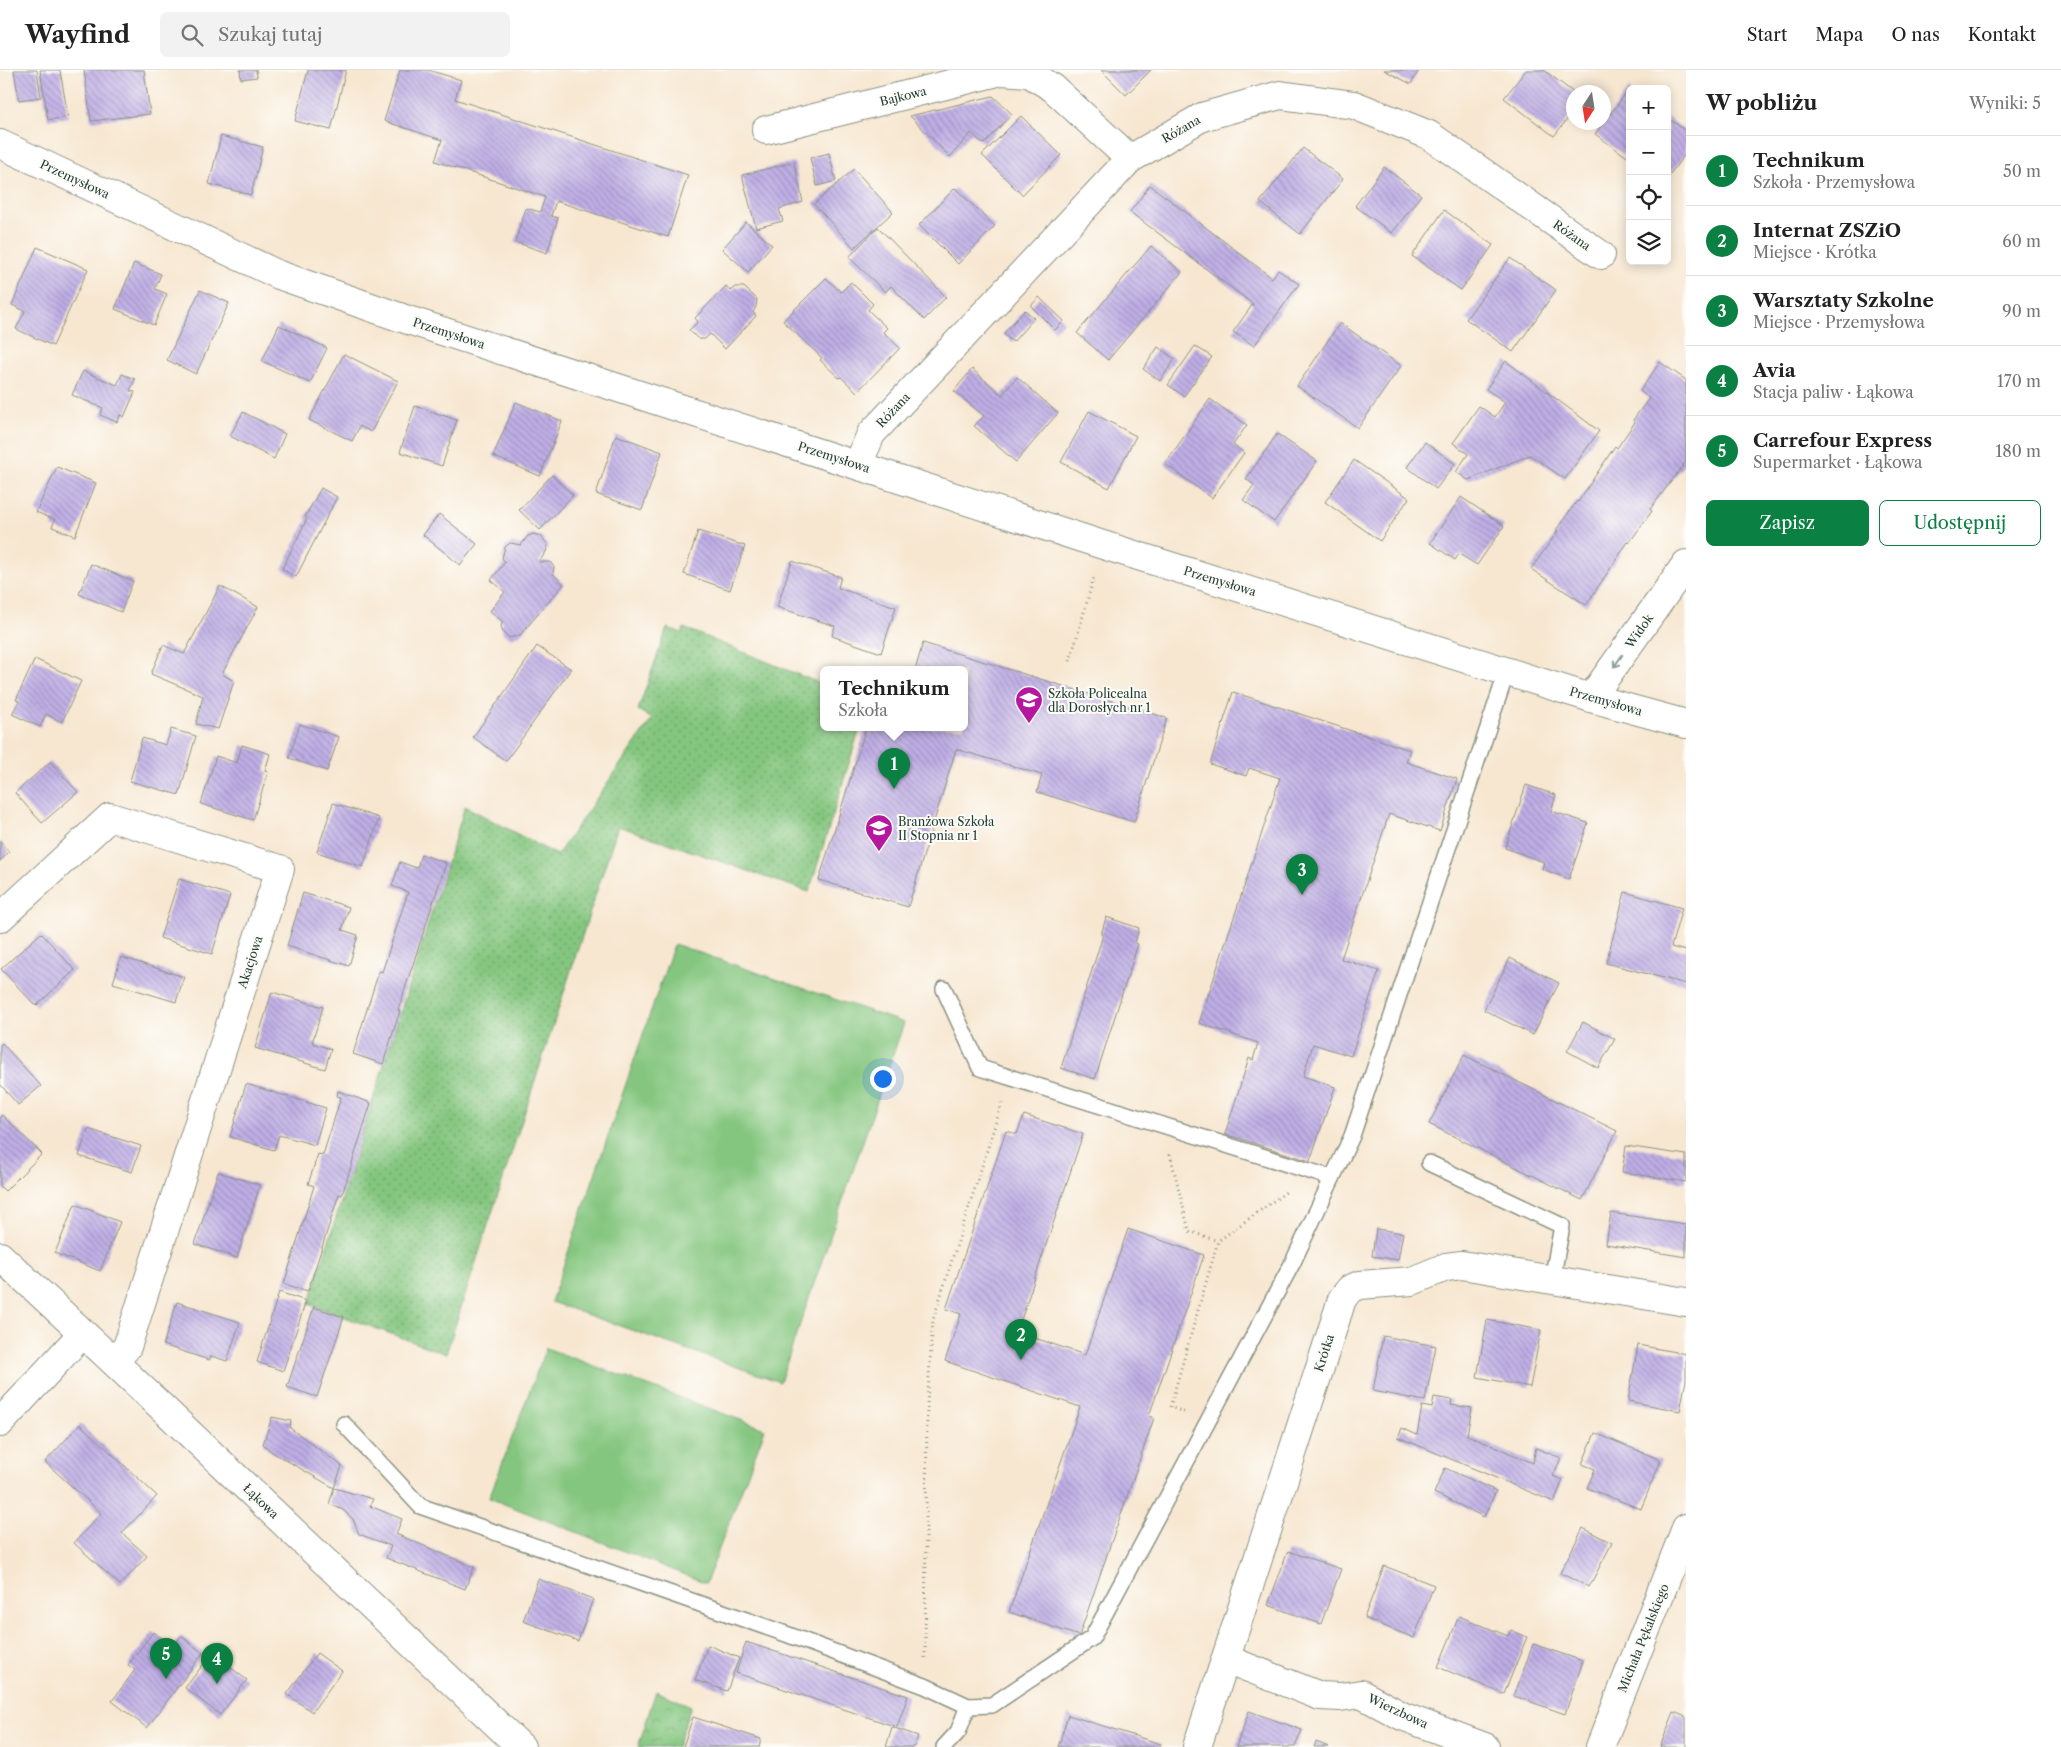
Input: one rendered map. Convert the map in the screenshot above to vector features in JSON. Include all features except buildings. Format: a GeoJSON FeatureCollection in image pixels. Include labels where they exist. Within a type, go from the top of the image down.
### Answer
{"type":"FeatureCollection","features":[{"type":"Feature","properties":{"kind":"street","name":"Bajkowa"},"geometry":{"type":"LineString","coordinates":[[766,130],[1002,71],[1029,73],[1052,88],[1130,159]]}},
{"type":"Feature","properties":{"kind":"street","name":"Różana"},"geometry":{"type":"LineString","coordinates":[[858,465],[871,434],[1130,159],[1202,117],[1280,95],[1354,105],[1429,135],[1601,255]]}},
{"type":"Feature","properties":{"kind":"street","name":"Przemysłowa"},"geometry":{"type":"LineString","coordinates":[[0,144],[279,275],[402,318],[1103,545],[1591,698],[1686,724]]}},
{"type":"Feature","properties":{"kind":"street","name":"Widok"},"geometry":{"type":"LineString","coordinates":[[1591,698],[1686,564]]}},
{"type":"Feature","properties":{"kind":"street","name":"Akacjowa"},"geometry":{"type":"LineString","coordinates":[[0,918],[110,817],[280,869],[127,1348],[114,1362]]}},
{"type":"Feature","properties":{"kind":"street","name":"Łąkowa"},"geometry":{"type":"LineString","coordinates":[[0,1256],[521,1747]]}},
{"type":"Feature","properties":{"kind":"street","name":"Krótka"},"geometry":{"type":"LineString","coordinates":[[1197,1747],[1342,1299],[1350,1289],[1360,1285],[1412,1281],[1446,1267],[1462,1265],[1686,1302]]}},
{"type":"Feature","properties":{"kind":"street"},"geometry":{"type":"LineString","coordinates":[[0,1423],[82,1334]]}},
{"type":"Feature","properties":{"kind":"street","name":"Michała Pękalskiego"},"geometry":{"type":"LineString","coordinates":[[1600,1747],[1686,1528]]}},
{"type":"Feature","properties":{"kind":"street","name":"Wierzbowa"},"geometry":{"type":"LineString","coordinates":[[1226,1659],[1320,1696],[1340,1697],[1361,1694],[1402,1716],[1485,1747]]}},
{"type":"Feature","properties":{"kind":"lane"},"geometry":{"type":"LineString","coordinates":[[344,1424],[420,1506],[786,1634],[925,1686],[968,1706],[992,1705],[1092,1638],[1292,1264],[1352,1136],[1507,671]]}},
{"type":"Feature","properties":{"kind":"lane"},"geometry":{"type":"LineString","coordinates":[[944,989],[980,1068],[1332,1178]]}},
{"type":"Feature","properties":{"kind":"lane"},"geometry":{"type":"LineString","coordinates":[[1429,1163],[1562,1226],[1552,1280]]}},
{"type":"Feature","properties":{"kind":"lane"},"geometry":{"type":"LineString","coordinates":[[944,1747],[958,1732],[968,1706]]}},
{"type":"Feature","properties":{"kind":"path"},"geometry":{"type":"LineString","coordinates":[[1070,661],[1103,545]]}},
{"type":"Feature","properties":{"kind":"path"},"geometry":{"type":"LineString","coordinates":[[925,1686],[927,1405],[933,1320],[1004,1095]]}},
{"type":"Feature","properties":{"kind":"path"},"geometry":{"type":"LineString","coordinates":[[1168,1148],[1189,1231],[1218,1241]]}},
{"type":"Feature","properties":{"kind":"path"},"geometry":{"type":"LineString","coordinates":[[1208,1420],[1170,1407],[1218,1241],[1313,1173]]}},
{"type":"Feature","properties":{"kind":"green space"},"geometry":{"type":"Polygon","coordinates":[[[667,628],[682,633],[684,628],[820,683],[820,731],[859,731],[809,892],[618,826],[446,1354],[309,1304],[465,806],[557,855],[652,719],[638,710],[667,628]]]}},
{"type":"Feature","properties":{"kind":"green space"},"geometry":{"type":"Polygon","coordinates":[[[674,944],[904,1023],[780,1382],[551,1302],[674,944]]]}},
{"type":"Feature","properties":{"kind":"green space"},"geometry":{"type":"Polygon","coordinates":[[[546,1348],[765,1429],[706,1583],[489,1498],[546,1348]]]}},
{"type":"Feature","properties":{"kind":"green space"},"geometry":{"type":"Polygon","coordinates":[[[656,1691],[691,1706],[677,1747],[638,1747],[656,1691]]]}},
{"type":"Feature","properties":{"kind":"place","name":"Szkoła Policealna dla Dorosłych nr 1"},"geometry":{"type":"Point","coordinates":[1029,724]}},
{"type":"Feature","properties":{"kind":"place","name":"Technikum"},"geometry":{"type":"Point","coordinates":[894,789]}},
{"type":"Feature","properties":{"kind":"place","name":"Branżowa Szkoła II Stopnia nr 1"},"geometry":{"type":"Point","coordinates":[879,852]}},
{"type":"Feature","properties":{"kind":"place","name":"Warsztaty Szkolne"},"geometry":{"type":"Point","coordinates":[1302,895]}},
{"type":"Feature","properties":{"kind":"place","name":"Internat ZSZiO"},"geometry":{"type":"Point","coordinates":[1021,1360]}},
{"type":"Feature","properties":{"kind":"place","name":"Carrefour Express"},"geometry":{"type":"Point","coordinates":[166,1679]}},
{"type":"Feature","properties":{"kind":"place","name":"Avia"},"geometry":{"type":"Point","coordinates":[217,1684]}}]}
